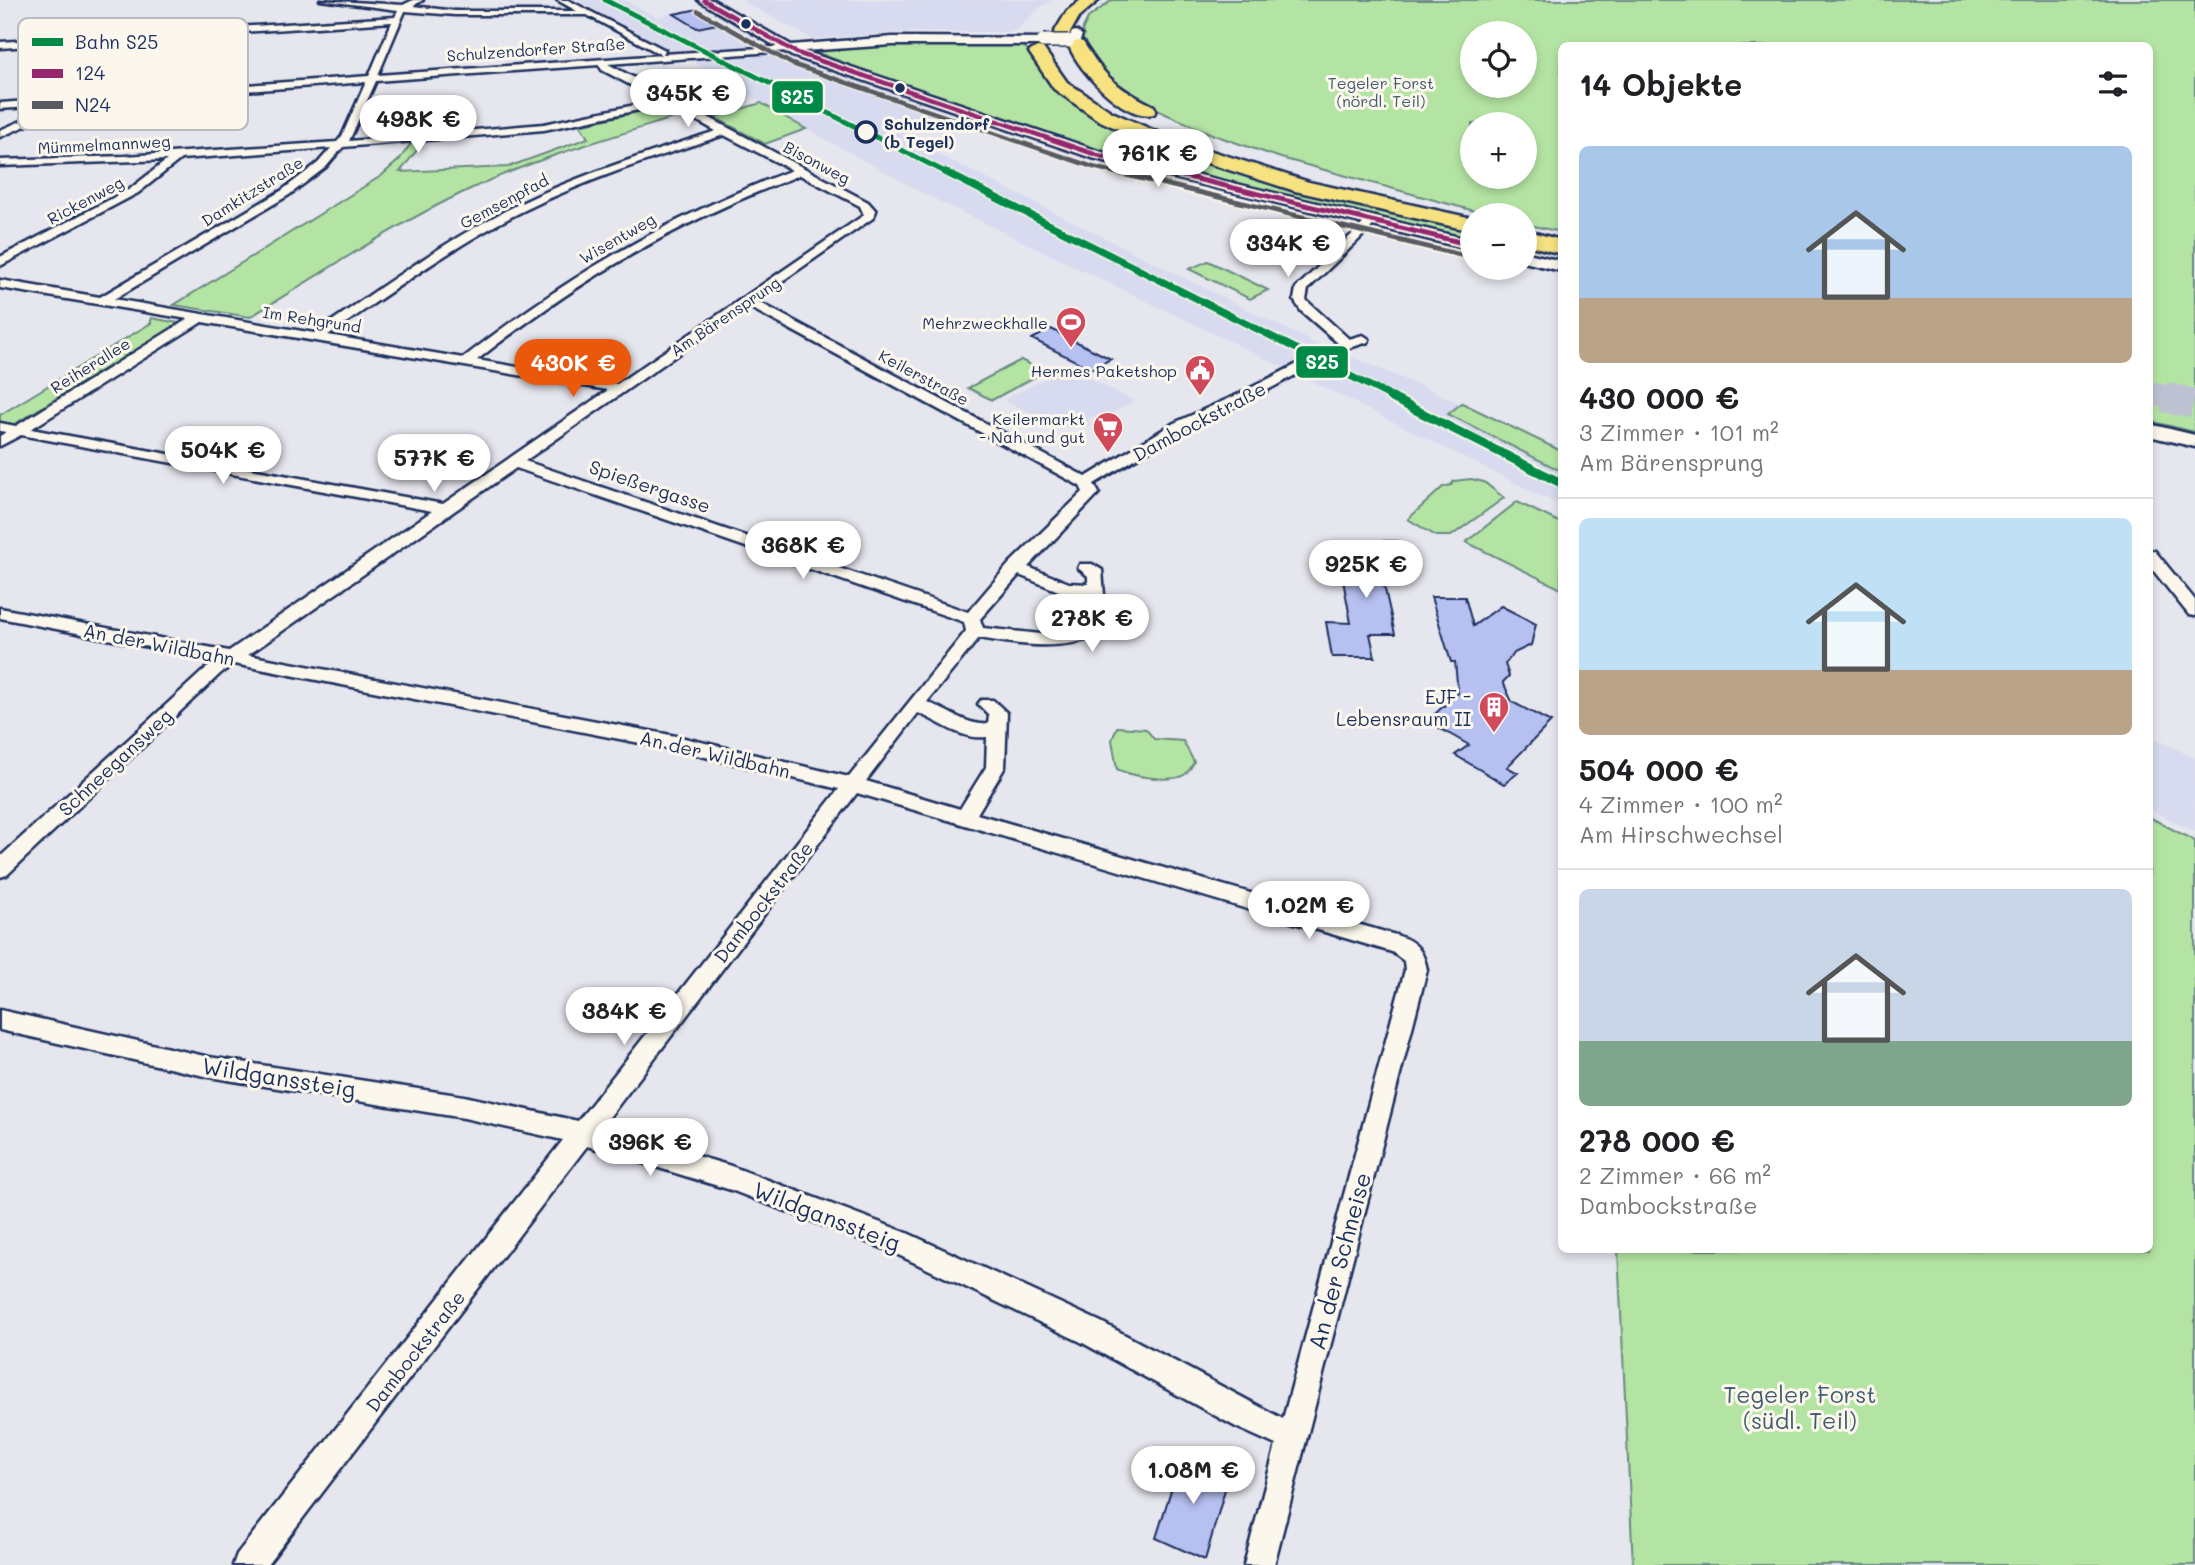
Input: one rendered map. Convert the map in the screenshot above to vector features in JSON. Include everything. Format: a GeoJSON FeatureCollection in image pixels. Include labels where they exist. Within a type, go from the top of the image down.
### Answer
{"type":"FeatureCollection","features":[{"type":"Feature","properties":{"kind":"highway"},"geometry":{"type":"LineString","coordinates":[[1055,10],[1069,0]]}},
{"type":"Feature","properties":{"kind":"highway"},"geometry":{"type":"LineString","coordinates":[[1081,0],[1059,17],[1050,74],[1073,94],[1110,117],[1171,147],[1213,162],[1324,192],[1460,222]]}},
{"type":"Feature","properties":{"kind":"highway"},"geometry":{"type":"LineString","coordinates":[[1055,40],[1073,14],[1091,0]]}},
{"type":"Feature","properties":{"kind":"highway"},"geometry":{"type":"LineString","coordinates":[[1055,40],[1106,0]]}},
{"type":"Feature","properties":{"kind":"highway"},"geometry":{"type":"LineString","coordinates":[[1055,40],[1084,62],[1103,83],[1168,121]]}},
{"type":"Feature","properties":{"kind":"highway"},"geometry":{"type":"LineString","coordinates":[[1055,40],[1067,62],[1085,82],[1117,104],[1165,128],[1266,165],[1460,215]]}},
{"type":"Feature","properties":{"kind":"highway"},"geometry":{"type":"LineString","coordinates":[[1201,135],[1409,202]]}},
{"type":"Feature","properties":{"kind":"highway"},"geometry":{"type":"LineString","coordinates":[[1537,233],[1558,238]]}},
{"type":"Feature","properties":{"kind":"highway"},"geometry":{"type":"LineString","coordinates":[[1537,241],[1558,246]]}},
{"type":"Feature","properties":{"kind":"street"},"geometry":{"type":"LineString","coordinates":[[324,0],[454,13],[585,13]]}},
{"type":"Feature","properties":{"kind":"street","name":"Damkitzstraße"},"geometry":{"type":"LineString","coordinates":[[102,301],[285,193],[323,165],[341,145],[397,19],[404,8],[419,0]]}},
{"type":"Feature","properties":{"kind":"street"},"geometry":{"type":"LineString","coordinates":[[561,0],[662,52]]}},
{"type":"Feature","properties":{"kind":"street"},"geometry":{"type":"LineString","coordinates":[[704,0],[787,48],[824,64],[1097,155],[1460,242]]}},
{"type":"Feature","properties":{"kind":"street"},"geometry":{"type":"LineString","coordinates":[[248,29],[397,19]]}},
{"type":"Feature","properties":{"kind":"street","name":"Schulzendorfer Straße"},"geometry":{"type":"LineString","coordinates":[[248,87],[892,41],[1055,40]]}},
{"type":"Feature","properties":{"kind":"street"},"geometry":{"type":"LineString","coordinates":[[0,45],[18,44]]}},
{"type":"Feature","properties":{"kind":"street","name":"Bisonweg"},"geometry":{"type":"LineString","coordinates":[[603,61],[605,68],[864,204],[870,211]]}},
{"type":"Feature","properties":{"kind":"street","name":"Mümmelmannweg"},"geometry":{"type":"LineString","coordinates":[[0,163],[83,162],[178,156],[548,127],[599,119],[668,101]]}},
{"type":"Feature","properties":{"kind":"street","name":"Schulzendorfer Straße"},"geometry":{"type":"LineString","coordinates":[[0,106],[18,104]]}},
{"type":"Feature","properties":{"kind":"street"},"geometry":{"type":"LineString","coordinates":[[0,134],[18,126]]}},
{"type":"Feature","properties":{"kind":"street","name":"Gemsenpfad"},"geometry":{"type":"LineString","coordinates":[[317,337],[446,251],[514,211],[616,166],[725,131]]}},
{"type":"Feature","properties":{"kind":"street","name":"Rickenweg"},"geometry":{"type":"LineString","coordinates":[[0,262],[134,191],[178,156]]}},
{"type":"Feature","properties":{"kind":"street","name":"Wisentweg"},"geometry":{"type":"LineString","coordinates":[[466,362],[580,280],[642,241],[709,207],[800,171]]}},
{"type":"Feature","properties":{"kind":"street","name":"Am Bärensprung"},"geometry":{"type":"LineString","coordinates":[[231,657],[869,216],[870,211]]}},
{"type":"Feature","properties":{"kind":"street"},"geometry":{"type":"LineString","coordinates":[[1347,344],[1306,308],[1300,300],[1302,288],[1372,221]]}},
{"type":"Feature","properties":{"kind":"street"},"geometry":{"type":"LineString","coordinates":[[1537,260],[1558,265]]}},
{"type":"Feature","properties":{"kind":"street","name":"Im Rehgrund"},"geometry":{"type":"LineString","coordinates":[[0,284],[618,388]]}},
{"type":"Feature","properties":{"kind":"street","name":"Keilerstraße"},"geometry":{"type":"LineString","coordinates":[[747,301],[1086,483]]}},
{"type":"Feature","properties":{"kind":"street","name":"Reiherallee"},"geometry":{"type":"LineString","coordinates":[[0,442],[199,318]]}},
{"type":"Feature","properties":{"kind":"street","name":"Dambockstraße"},"geometry":{"type":"LineString","coordinates":[[248,1565],[916,705],[973,626],[980,606],[1015,568],[1086,501],[1091,493],[1086,483],[1179,426],[1244,397],[1347,344],[1363,339]]}},
{"type":"Feature","properties":{"kind":"street"},"geometry":{"type":"LineString","coordinates":[[0,427],[445,509]]}},
{"type":"Feature","properties":{"kind":"street"},"geometry":{"type":"LineString","coordinates":[[2153,431],[2195,441]]}},
{"type":"Feature","properties":{"kind":"street","name":"Spießergasse"},"geometry":{"type":"LineString","coordinates":[[514,461],[1015,640],[1075,641],[1093,632],[1096,590]]}},
{"type":"Feature","properties":{"kind":"street"},"geometry":{"type":"LineString","coordinates":[[2153,560],[2195,611]]}},
{"type":"Feature","properties":{"kind":"street"},"geometry":{"type":"LineString","coordinates":[[1015,568],[1067,588],[1096,590],[1096,574],[1086,568]]}},
{"type":"Feature","properties":{"kind":"street","name":"An der Wildbahn"},"geometry":{"type":"LineString","coordinates":[[0,613],[676,743],[854,785],[1399,945],[1413,956]]}},
{"type":"Feature","properties":{"kind":"street","name":"Schneegansweg"},"geometry":{"type":"LineString","coordinates":[[0,869],[231,657]]}},
{"type":"Feature","properties":{"kind":"street"},"geometry":{"type":"LineString","coordinates":[[964,819],[995,766],[998,713],[987,704]]}},
{"type":"Feature","properties":{"kind":"street"},"geometry":{"type":"LineString","coordinates":[[916,705],[974,732],[997,730]]}},
{"type":"Feature","properties":{"kind":"street","name":"An der Schneise"},"geometry":{"type":"LineString","coordinates":[[1259,1565],[1416,970],[1413,956]]}},
{"type":"Feature","properties":{"kind":"street","name":"Wildganssteig"},"geometry":{"type":"LineString","coordinates":[[0,1020],[151,1055],[464,1107],[584,1134],[731,1178],[896,1241],[1091,1332],[1246,1417],[1293,1438]]}},
{"type":"Feature","properties":{"kind":"shaded area"},"geometry":{"type":"Polygon","coordinates":[[[576,0],[624,0],[657,17],[699,7],[763,42],[757,46],[669,51],[576,0]]]}},
{"type":"Feature","properties":{"kind":"shaded area"},"geometry":{"type":"Polygon","coordinates":[[[741,0],[1053,0],[1038,9],[1014,32],[911,32],[812,39],[741,0]]]}},
{"type":"Feature","properties":{"kind":"shaded area"},"geometry":{"type":"Polygon","coordinates":[[[782,54],[956,115],[900,135],[1322,347],[1285,368],[926,195],[693,62],[701,58],[782,54]]]}},
{"type":"Feature","properties":{"kind":"shaded area"},"geometry":{"type":"Polygon","coordinates":[[[1347,355],[1444,396],[1558,452],[1558,504],[1307,379],[1316,370],[1347,355]]]}},
{"type":"Feature","properties":{"kind":"shaded area"},"geometry":{"type":"Polygon","coordinates":[[[1068,367],[1134,401],[1106,416],[1101,413],[1087,420],[1092,424],[1085,427],[1062,427],[1003,400],[1068,367]]]}},
{"type":"Feature","properties":{"kind":"shaded area"},"geometry":{"type":"Polygon","coordinates":[[[2153,738],[2195,758],[2195,832],[2153,811],[2153,738]]]}},
{"type":"Feature","properties":{"kind":"green space","name":"Tegeler Forst (nördl. Teil)"},"geometry":{"type":"Polygon","coordinates":[[[1112,0],[2195,0],[2195,432],[2153,422],[2153,42],[1558,42],[1558,231],[1537,227],[1537,203],[1460,203],[1460,207],[1281,158],[1214,135],[1152,108],[1123,91],[1103,76],[1082,42],[1083,28],[1088,18],[1112,0]]]}},
{"type":"Feature","properties":{"kind":"green space"},"geometry":{"type":"Polygon","coordinates":[[[850,45],[1023,46],[1062,92],[1240,173],[1377,211],[1460,228],[1460,236],[1122,159],[894,82],[813,51],[850,45]]]}},
{"type":"Feature","properties":{"kind":"green space"},"geometry":{"type":"Polygon","coordinates":[[[761,103],[806,129],[765,144],[714,117],[761,103]]]}},
{"type":"Feature","properties":{"kind":"green space"},"geometry":{"type":"Polygon","coordinates":[[[655,108],[666,108],[680,116],[546,158],[468,190],[385,234],[250,317],[174,305],[381,176],[399,160],[412,142],[424,141],[400,172],[508,167],[588,138],[580,125],[655,108]]]}},
{"type":"Feature","properties":{"kind":"green space"},"geometry":{"type":"Polygon","coordinates":[[[1208,261],[1268,290],[1250,299],[1189,269],[1208,261]]]}},
{"type":"Feature","properties":{"kind":"green space"},"geometry":{"type":"Polygon","coordinates":[[[151,318],[184,324],[97,373],[0,433],[0,415],[151,323],[151,318]]]}},
{"type":"Feature","properties":{"kind":"green space"},"geometry":{"type":"Polygon","coordinates":[[[1021,360],[1044,372],[992,400],[968,388],[1021,360]]]}},
{"type":"Feature","properties":{"kind":"green space"},"geometry":{"type":"Polygon","coordinates":[[[1462,403],[1558,450],[1558,469],[1448,414],[1462,403]]]}},
{"type":"Feature","properties":{"kind":"green space"},"geometry":{"type":"Polygon","coordinates":[[[1471,479],[1484,482],[1504,498],[1451,536],[1436,536],[1408,519],[1443,487],[1454,481],[1471,479]]]}},
{"type":"Feature","properties":{"kind":"green space"},"geometry":{"type":"Polygon","coordinates":[[[1517,502],[1558,522],[1558,588],[1466,542],[1517,502]]]}},
{"type":"Feature","properties":{"kind":"green space"},"geometry":{"type":"Polygon","coordinates":[[[1117,727],[1146,729],[1154,739],[1183,741],[1194,762],[1189,771],[1178,777],[1161,778],[1123,772],[1117,769],[1112,740],[1117,727]]]}},
{"type":"Feature","properties":{"kind":"green space","name":"Tegeler Forst (südl. Teil)"},"geometry":{"type":"Polygon","coordinates":[[[2153,819],[2195,841],[2195,1565],[1633,1565],[1618,1253],[2153,1253],[2153,819]]]}},
{"type":"Feature","properties":{"kind":"building"},"geometry":{"type":"Polygon","coordinates":[[[698,9],[722,23],[697,28],[674,14],[698,9]]]}},
{"type":"Feature","properties":{"kind":"building","name":"Mehrzweckhalle"},"geometry":{"type":"Polygon","coordinates":[[[1051,329],[1111,359],[1091,369],[1032,339],[1051,329]]]}},
{"type":"Feature","properties":{"kind":"building"},"geometry":{"type":"Polygon","coordinates":[[[1359,541],[1397,541],[1406,576],[1382,576],[1395,634],[1370,634],[1375,657],[1332,657],[1326,622],[1351,623],[1340,564],[1364,565],[1359,541]]]}},
{"type":"Feature","properties":{"kind":"building"},"geometry":{"type":"Polygon","coordinates":[[[1431,597],[1465,597],[1473,626],[1501,606],[1536,624],[1531,645],[1514,653],[1505,664],[1509,676],[1503,682],[1512,702],[1551,722],[1507,767],[1518,773],[1504,784],[1455,755],[1469,745],[1427,721],[1458,693],[1455,662],[1451,662],[1431,597]]]}},
{"type":"Feature","properties":{"kind":"building"},"geometry":{"type":"Polygon","coordinates":[[[1183,1452],[1230,1472],[1205,1560],[1156,1538],[1183,1452]]]}},
{"type":"Feature","properties":{"kind":"tunnel"},"geometry":{"type":"LineString","coordinates":[[2153,394],[2172,398]]}},
{"type":"Feature","properties":{"kind":"tunnel"},"geometry":{"type":"LineString","coordinates":[[2164,397],[2195,404]]}},
{"type":"Feature","properties":{"kind":"rail line","name":"S25"},"geometry":{"type":"LineString","coordinates":[[605,0],[1558,481]]}},
{"type":"Feature","properties":{"kind":"transit line","name":"124"},"geometry":{"type":"LineString","coordinates":[[704,0],[797,53],[1097,155],[1460,242]]}},
{"type":"Feature","properties":{"kind":"transit line","name":"N24"},"geometry":{"type":"LineString","coordinates":[[698,11],[792,64],[1093,167],[1460,255]]}},
{"type":"Feature","properties":{"kind":"place","name":"Schulzendorf (b Tegel)"},"geometry":{"type":"Point","coordinates":[866,132]}},
{"type":"Feature","properties":{"kind":"place","name":"Mehrzweckhalle"},"geometry":{"type":"Point","coordinates":[1071,349]}},
{"type":"Feature","properties":{"kind":"place","name":"Hermes Paketshop"},"geometry":{"type":"Point","coordinates":[1200,397]}},
{"type":"Feature","properties":{"kind":"place","name":"Keilermarkt - Nah und gut"},"geometry":{"type":"Point","coordinates":[1108,454]}},
{"type":"Feature","properties":{"kind":"place","name":"EJF - Lebensraum II"},"geometry":{"type":"Point","coordinates":[1494,734]}}]}
